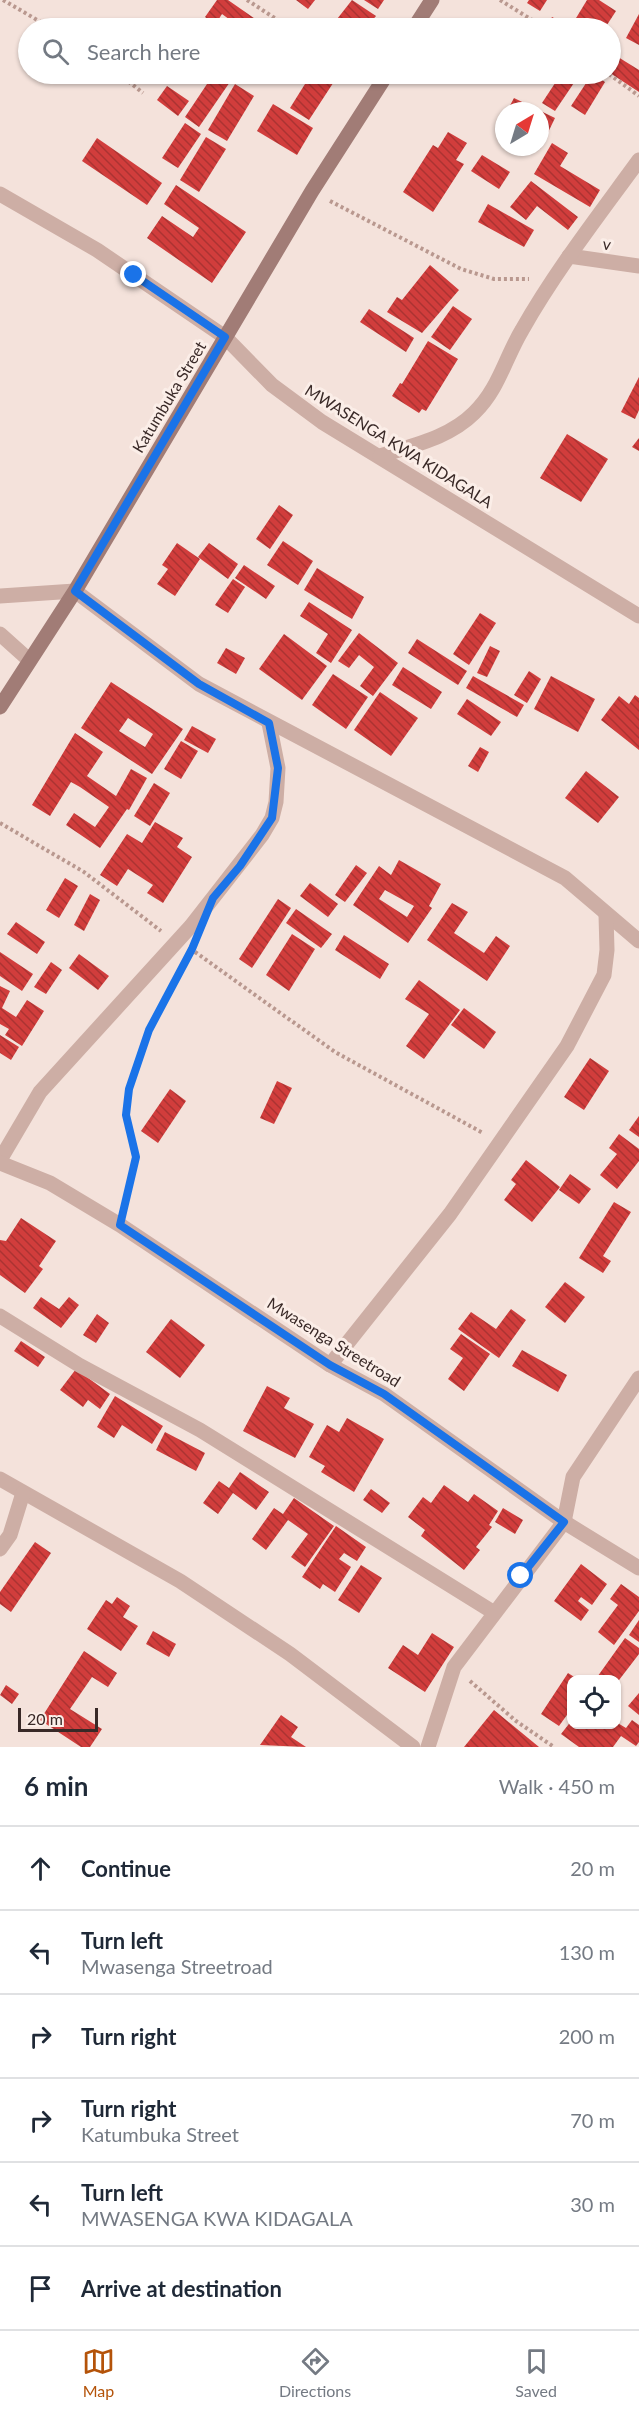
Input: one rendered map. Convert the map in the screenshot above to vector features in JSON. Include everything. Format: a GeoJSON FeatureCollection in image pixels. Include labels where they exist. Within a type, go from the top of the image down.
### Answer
{"type":"FeatureCollection","features":[{"type":"Feature","properties":{"kind":"main road"},"geometry":{"type":"LineString","coordinates":[[420,18],[432,0]]}},
{"type":"Feature","properties":{"kind":"main road","name":"Katumbuka Street"},"geometry":{"type":"LineString","coordinates":[[0,707],[75,591],[312,192],[381,84]]}},
{"type":"Feature","properties":{"kind":"street"},"geometry":{"type":"LineString","coordinates":[[380,456],[450,432],[474,412],[497,386],[520,331],[569,256],[639,160]]}},
{"type":"Feature","properties":{"kind":"street","name":"MWASENGA KWA KIDAGALA"},"geometry":{"type":"LineString","coordinates":[[0,194],[97,250],[225,337],[272,385],[322,422],[639,616]]}},
{"type":"Feature","properties":{"kind":"street","name":"v"},"geometry":{"type":"LineString","coordinates":[[569,256],[639,266]]}},
{"type":"Feature","properties":{"kind":"street"},"geometry":{"type":"LineString","coordinates":[[0,596],[75,591],[199,684],[269,723],[295,733],[385,780],[463,825],[534,859],[565,878],[639,941]]}},
{"type":"Feature","properties":{"kind":"street"},"geometry":{"type":"LineString","coordinates":[[0,634],[29,660]]}},
{"type":"Feature","properties":{"kind":"street"},"geometry":{"type":"LineString","coordinates":[[0,1162],[40,1092],[240,866],[272,818],[278,768],[269,723]]}},
{"type":"Feature","properties":{"kind":"street"},"geometry":{"type":"LineString","coordinates":[[330,1365],[450,1214],[567,1046],[594,999],[604,975],[607,950],[606,915]]}},
{"type":"Feature","properties":{"kind":"street","name":"Mwasenga Streetroad"},"geometry":{"type":"LineString","coordinates":[[0,1162],[50,1183],[120,1225],[330,1365],[384,1394],[564,1522],[639,1568]]}},
{"type":"Feature","properties":{"kind":"street"},"geometry":{"type":"LineString","coordinates":[[0,1316],[79,1365],[200,1430],[493,1612]]}},
{"type":"Feature","properties":{"kind":"street"},"geometry":{"type":"LineString","coordinates":[[428,1747],[454,1667],[493,1612],[564,1522],[573,1477],[639,1378]]}},
{"type":"Feature","properties":{"kind":"street"},"geometry":{"type":"LineString","coordinates":[[0,1479],[22,1494],[180,1581],[290,1653],[413,1747]]}},
{"type":"Feature","properties":{"kind":"street"},"geometry":{"type":"LineString","coordinates":[[0,1549],[9,1535],[22,1494]]}},
{"type":"Feature","properties":{"kind":"path"},"geometry":{"type":"LineString","coordinates":[[3,0],[34,18]]}},
{"type":"Feature","properties":{"kind":"path"},"geometry":{"type":"LineString","coordinates":[[247,0],[275,18]]}},
{"type":"Feature","properties":{"kind":"path"},"geometry":{"type":"LineString","coordinates":[[500,0],[529,18]]}},
{"type":"Feature","properties":{"kind":"path"},"geometry":{"type":"LineString","coordinates":[[621,83],[639,96]]}},
{"type":"Feature","properties":{"kind":"path"},"geometry":{"type":"LineString","coordinates":[[132,84],[143,93]]}},
{"type":"Feature","properties":{"kind":"path"},"geometry":{"type":"LineString","coordinates":[[312,192],[461,269],[494,279],[554,280]]}},
{"type":"Feature","properties":{"kind":"path"},"geometry":{"type":"LineString","coordinates":[[0,823],[84,872],[176,941]]}},
{"type":"Feature","properties":{"kind":"path"},"geometry":{"type":"LineString","coordinates":[[120,1225],[136,1157],[126,1115],[129,1089],[149,1030],[192,949],[335,1052],[499,1142]]}},
{"type":"Feature","properties":{"kind":"path"},"geometry":{"type":"LineString","coordinates":[[454,1667],[516,1721],[554,1747]]}},
{"type":"Feature","properties":{"kind":"building"},"geometry":{"type":"Polygon","coordinates":[[[217,0],[228,0],[254,18],[227,18],[222,14],[219,18],[205,17],[217,0]]]}},
{"type":"Feature","properties":{"kind":"building"},"geometry":{"type":"Polygon","coordinates":[[[296,0],[315,0],[308,9],[296,0]]]}},
{"type":"Feature","properties":{"kind":"building"},"geometry":{"type":"Polygon","coordinates":[[[352,0],[376,16],[374,18],[338,18],[352,0]]]}},
{"type":"Feature","properties":{"kind":"building"},"geometry":{"type":"Polygon","coordinates":[[[364,0],[384,0],[378,9],[364,0]]]}},
{"type":"Feature","properties":{"kind":"building"},"geometry":{"type":"Polygon","coordinates":[[[529,0],[547,0],[540,11],[527,3],[529,0]]]}},
{"type":"Feature","properties":{"kind":"building"},"geometry":{"type":"Polygon","coordinates":[[[587,0],[599,0],[616,11],[611,18],[576,18],[587,0]]]}},
{"type":"Feature","properties":{"kind":"building"},"geometry":{"type":"Polygon","coordinates":[[[639,14],[639,45],[626,38],[639,14]]]}},
{"type":"Feature","properties":{"kind":"building"},"geometry":{"type":"Polygon","coordinates":[[[621,59],[639,70],[639,92],[621,80],[621,59]]]}},
{"type":"Feature","properties":{"kind":"building"},"geometry":{"type":"Polygon","coordinates":[[[207,84],[229,84],[199,127],[185,117],[207,84]]]}},
{"type":"Feature","properties":{"kind":"building"},"geometry":{"type":"Polygon","coordinates":[[[235,84],[254,96],[227,141],[208,130],[235,84]]]}},
{"type":"Feature","properties":{"kind":"building"},"geometry":{"type":"Polygon","coordinates":[[[305,84],[332,84],[309,120],[290,108],[305,84]]]}},
{"type":"Feature","properties":{"kind":"building"},"geometry":{"type":"Polygon","coordinates":[[[554,84],[573,84],[555,111],[549,107],[549,102],[543,102],[554,84]]]}},
{"type":"Feature","properties":{"kind":"building"},"geometry":{"type":"Polygon","coordinates":[[[585,84],[604,84],[585,115],[571,106],[585,84]]]}},
{"type":"Feature","properties":{"kind":"building"},"geometry":{"type":"Polygon","coordinates":[[[167,86],[189,101],[178,116],[157,100],[167,86]]]}},
{"type":"Feature","properties":{"kind":"building"},"geometry":{"type":"Polygon","coordinates":[[[273,104],[313,128],[297,155],[257,131],[273,104]]]}},
{"type":"Feature","properties":{"kind":"building"},"geometry":{"type":"Polygon","coordinates":[[[549,115],[555,118],[549,130],[549,115]]]}},
{"type":"Feature","properties":{"kind":"building"},"geometry":{"type":"Polygon","coordinates":[[[185,123],[201,134],[178,168],[162,158],[185,123]]]}},
{"type":"Feature","properties":{"kind":"building"},"geometry":{"type":"Polygon","coordinates":[[[448,132],[467,143],[456,160],[464,164],[433,212],[403,192],[433,145],[438,148],[448,132]]]}},
{"type":"Feature","properties":{"kind":"building"},"geometry":{"type":"Polygon","coordinates":[[[206,137],[226,149],[199,192],[180,180],[206,137]]]}},
{"type":"Feature","properties":{"kind":"building"},"geometry":{"type":"Polygon","coordinates":[[[97,138],[162,183],[147,205],[82,161],[97,138]]]}},
{"type":"Feature","properties":{"kind":"building"},"geometry":{"type":"Polygon","coordinates":[[[552,143],[568,153],[560,166],[600,190],[590,207],[534,174],[544,156],[549,156],[552,143]]]}},
{"type":"Feature","properties":{"kind":"building"},"geometry":{"type":"Polygon","coordinates":[[[482,155],[510,172],[499,189],[471,171],[482,155]]]}},
{"type":"Feature","properties":{"kind":"building"},"geometry":{"type":"Polygon","coordinates":[[[531,181],[578,217],[568,230],[537,206],[526,220],[510,207],[531,181]]]}},
{"type":"Feature","properties":{"kind":"building"},"geometry":{"type":"Polygon","coordinates":[[[176,185],[246,232],[212,283],[147,238],[162,216],[193,237],[199,228],[164,204],[176,185]]]}},
{"type":"Feature","properties":{"kind":"building"},"geometry":{"type":"Polygon","coordinates":[[[488,204],[534,230],[524,247],[478,222],[488,204]]]}},
{"type":"Feature","properties":{"kind":"building"},"geometry":{"type":"Polygon","coordinates":[[[430,265],[459,290],[422,333],[387,312],[397,297],[402,300],[430,265]]]}},
{"type":"Feature","properties":{"kind":"building"},"geometry":{"type":"Polygon","coordinates":[[[453,306],[472,319],[450,350],[431,337],[453,306]]]}},
{"type":"Feature","properties":{"kind":"building"},"geometry":{"type":"Polygon","coordinates":[[[369,309],[414,338],[406,352],[360,322],[369,309]]]}},
{"type":"Feature","properties":{"kind":"building"},"geometry":{"type":"Polygon","coordinates":[[[428,341],[458,359],[426,411],[422,409],[419,413],[392,396],[428,341]]]}},
{"type":"Feature","properties":{"kind":"building"},"geometry":{"type":"Polygon","coordinates":[[[639,377],[639,410],[635,419],[621,412],[639,377]]]}},
{"type":"Feature","properties":{"kind":"building"},"geometry":{"type":"Polygon","coordinates":[[[567,434],[608,459],[581,502],[540,478],[567,434]]]}},
{"type":"Feature","properties":{"kind":"building"},"geometry":{"type":"Polygon","coordinates":[[[639,438],[639,451],[632,447],[639,438]]]}},
{"type":"Feature","properties":{"kind":"building"},"geometry":{"type":"Polygon","coordinates":[[[279,505],[293,515],[270,549],[256,539],[279,505]]]}},
{"type":"Feature","properties":{"kind":"building"},"geometry":{"type":"Polygon","coordinates":[[[283,541],[313,561],[298,585],[267,565],[283,541]]]}},
{"type":"Feature","properties":{"kind":"building"},"geometry":{"type":"Polygon","coordinates":[[[177,543],[200,559],[175,596],[157,584],[168,569],[162,565],[177,543]]]}},
{"type":"Feature","properties":{"kind":"building"},"geometry":{"type":"Polygon","coordinates":[[[209,543],[238,564],[228,579],[198,557],[209,543]]]}},
{"type":"Feature","properties":{"kind":"building"},"geometry":{"type":"Polygon","coordinates":[[[244,565],[275,586],[266,599],[235,578],[244,565]]]}},
{"type":"Feature","properties":{"kind":"building"},"geometry":{"type":"Polygon","coordinates":[[[317,568],[364,597],[352,619],[304,590],[317,568]]]}},
{"type":"Feature","properties":{"kind":"building"},"geometry":{"type":"Polygon","coordinates":[[[233,579],[245,587],[228,613],[215,605],[233,579]]]}},
{"type":"Feature","properties":{"kind":"building"},"geometry":{"type":"Polygon","coordinates":[[[309,602],[352,630],[331,663],[316,653],[328,634],[300,616],[309,602]]]}},
{"type":"Feature","properties":{"kind":"building"},"geometry":{"type":"Polygon","coordinates":[[[480,613],[496,623],[469,665],[453,654],[480,613]]]}},
{"type":"Feature","properties":{"kind":"building"},"geometry":{"type":"Polygon","coordinates":[[[359,633],[398,663],[373,696],[360,686],[374,667],[359,655],[349,668],[338,661],[359,633]]]}},
{"type":"Feature","properties":{"kind":"building"},"geometry":{"type":"Polygon","coordinates":[[[284,634],[327,666],[302,700],[259,669],[284,634]]]}},
{"type":"Feature","properties":{"kind":"building"},"geometry":{"type":"Polygon","coordinates":[[[417,639],[467,671],[458,685],[408,653],[417,639]]]}},
{"type":"Feature","properties":{"kind":"building"},"geometry":{"type":"Polygon","coordinates":[[[490,646],[500,651],[487,677],[477,673],[490,646]]]}},
{"type":"Feature","properties":{"kind":"building"},"geometry":{"type":"Polygon","coordinates":[[[226,648],[245,658],[236,674],[217,663],[226,648]]]}},
{"type":"Feature","properties":{"kind":"building"},"geometry":{"type":"Polygon","coordinates":[[[403,667],[442,692],[431,709],[392,685],[403,667]]]}},
{"type":"Feature","properties":{"kind":"building"},"geometry":{"type":"Polygon","coordinates":[[[529,671],[541,679],[527,703],[514,695],[529,671]]]}},
{"type":"Feature","properties":{"kind":"building"},"geometry":{"type":"Polygon","coordinates":[[[333,674],[368,697],[346,729],[312,705],[333,674]]]}},
{"type":"Feature","properties":{"kind":"building"},"geometry":{"type":"Polygon","coordinates":[[[473,676],[524,705],[517,717],[466,688],[473,676]]]}},
{"type":"Feature","properties":{"kind":"building"},"geometry":{"type":"Polygon","coordinates":[[[551,676],[595,699],[578,732],[534,709],[551,676]]]}},
{"type":"Feature","properties":{"kind":"building"},"geometry":{"type":"Polygon","coordinates":[[[111,682],[183,729],[152,774],[81,728],[111,682]],[[128,718],[119,731],[145,747],[153,734],[128,718]]]}},
{"type":"Feature","properties":{"kind":"building"},"geometry":{"type":"Polygon","coordinates":[[[380,692],[418,718],[391,756],[354,730],[380,692]]]}},
{"type":"Feature","properties":{"kind":"building"},"geometry":{"type":"Polygon","coordinates":[[[635,695],[639,698],[639,750],[601,720],[619,696],[629,704],[635,695]]]}},
{"type":"Feature","properties":{"kind":"building"},"geometry":{"type":"Polygon","coordinates":[[[467,699],[501,722],[491,736],[457,714],[467,699]]]}},
{"type":"Feature","properties":{"kind":"building"},"geometry":{"type":"Polygon","coordinates":[[[192,726],[216,739],[208,753],[184,740],[192,726]]]}},
{"type":"Feature","properties":{"kind":"building"},"geometry":{"type":"Polygon","coordinates":[[[75,733],[103,752],[87,776],[116,796],[131,769],[147,778],[129,810],[127,809],[100,848],[66,825],[74,813],[95,827],[109,807],[80,787],[71,782],[50,816],[32,805],[75,733]]]}},
{"type":"Feature","properties":{"kind":"building"},"geometry":{"type":"Polygon","coordinates":[[[181,741],[198,751],[181,779],[164,769],[181,741]]]}},
{"type":"Feature","properties":{"kind":"building"},"geometry":{"type":"Polygon","coordinates":[[[480,747],[489,752],[478,772],[468,766],[480,747]]]}},
{"type":"Feature","properties":{"kind":"building"},"geometry":{"type":"Polygon","coordinates":[[[586,771],[619,797],[598,823],[565,798],[586,771]]]}},
{"type":"Feature","properties":{"kind":"building"},"geometry":{"type":"Polygon","coordinates":[[[154,783],[170,793],[150,826],[134,816],[154,783]]]}},
{"type":"Feature","properties":{"kind":"building"},"geometry":{"type":"Polygon","coordinates":[[[155,822],[183,838],[177,847],[192,857],[163,903],[147,893],[153,885],[128,869],[117,886],[100,875],[127,834],[142,843],[155,822]]]}},
{"type":"Feature","properties":{"kind":"building"},"geometry":{"type":"Polygon","coordinates":[[[399,860],[441,884],[429,906],[432,908],[408,943],[353,905],[379,866],[391,875],[399,860]],[[385,890],[379,899],[407,917],[414,906],[385,890]]]}},
{"type":"Feature","properties":{"kind":"building"},"geometry":{"type":"Polygon","coordinates":[[[356,865],[367,873],[345,902],[335,895],[356,865]]]}},
{"type":"Feature","properties":{"kind":"building"},"geometry":{"type":"Polygon","coordinates":[[[65,878],[78,886],[59,918],[46,910],[65,878]]]}},
{"type":"Feature","properties":{"kind":"building"},"geometry":{"type":"Polygon","coordinates":[[[310,883],[338,904],[328,917],[300,896],[310,883]]]}},
{"type":"Feature","properties":{"kind":"building"},"geometry":{"type":"Polygon","coordinates":[[[90,894],[100,900],[84,931],[74,925],[90,894]]]}},
{"type":"Feature","properties":{"kind":"building"},"geometry":{"type":"Polygon","coordinates":[[[278,899],[291,908],[252,968],[239,959],[278,899]]]}},
{"type":"Feature","properties":{"kind":"building"},"geometry":{"type":"Polygon","coordinates":[[[452,903],[468,912],[454,933],[484,953],[496,936],[510,946],[487,981],[427,940],[452,903]]]}},
{"type":"Feature","properties":{"kind":"building"},"geometry":{"type":"Polygon","coordinates":[[[296,909],[332,934],[321,948],[286,923],[296,909]]]}},
{"type":"Feature","properties":{"kind":"building"},"geometry":{"type":"Polygon","coordinates":[[[16,922],[45,942],[37,954],[7,934],[16,922]]]}},
{"type":"Feature","properties":{"kind":"building"},"geometry":{"type":"Polygon","coordinates":[[[292,934],[315,949],[289,991],[266,975],[292,934]]]}},
{"type":"Feature","properties":{"kind":"building"},"geometry":{"type":"Polygon","coordinates":[[[344,935],[389,964],[380,979],[335,950],[344,935]]]}},
{"type":"Feature","properties":{"kind":"building"},"geometry":{"type":"Polygon","coordinates":[[[0,952],[33,974],[22,991],[0,976],[0,952]]]}},
{"type":"Feature","properties":{"kind":"building"},"geometry":{"type":"Polygon","coordinates":[[[79,954],[109,976],[98,990],[69,968],[79,954]]]}},
{"type":"Feature","properties":{"kind":"building"},"geometry":{"type":"Polygon","coordinates":[[[51,962],[62,970],[46,994],[34,987],[51,962]]]}},
{"type":"Feature","properties":{"kind":"building"},"geometry":{"type":"Polygon","coordinates":[[[419,980],[460,1010],[424,1059],[406,1046],[429,1014],[405,999],[419,980]]]}},
{"type":"Feature","properties":{"kind":"building"},"geometry":{"type":"Polygon","coordinates":[[[0,986],[10,991],[2,1008],[16,1017],[27,1000],[44,1011],[22,1046],[5,1035],[9,1029],[0,1024],[0,986]]]}},
{"type":"Feature","properties":{"kind":"building"},"geometry":{"type":"Polygon","coordinates":[[[464,1008],[496,1032],[484,1049],[451,1025],[464,1008]]]}},
{"type":"Feature","properties":{"kind":"building"},"geometry":{"type":"Polygon","coordinates":[[[0,1035],[19,1047],[11,1060],[0,1053],[0,1035]]]}},
{"type":"Feature","properties":{"kind":"building"},"geometry":{"type":"Polygon","coordinates":[[[590,1058],[609,1071],[584,1110],[564,1097],[590,1058]]]}},
{"type":"Feature","properties":{"kind":"building"},"geometry":{"type":"Polygon","coordinates":[[[277,1081],[292,1088],[274,1124],[260,1118],[277,1081]]]}},
{"type":"Feature","properties":{"kind":"building"},"geometry":{"type":"Polygon","coordinates":[[[170,1089],[186,1101],[158,1143],[141,1131],[170,1089]]]}},
{"type":"Feature","properties":{"kind":"building"},"geometry":{"type":"Polygon","coordinates":[[[639,1116],[639,1137],[629,1130],[639,1116]]]}},
{"type":"Feature","properties":{"kind":"building"},"geometry":{"type":"Polygon","coordinates":[[[619,1134],[639,1149],[639,1161],[617,1189],[600,1175],[617,1154],[609,1148],[619,1134]]]}},
{"type":"Feature","properties":{"kind":"building"},"geometry":{"type":"Polygon","coordinates":[[[526,1160],[560,1187],[532,1222],[504,1200],[516,1184],[511,1180],[526,1160]]]}},
{"type":"Feature","properties":{"kind":"building"},"geometry":{"type":"Polygon","coordinates":[[[570,1174],[591,1189],[579,1204],[559,1190],[570,1174]]]}},
{"type":"Feature","properties":{"kind":"building"},"geometry":{"type":"Polygon","coordinates":[[[614,1202],[631,1212],[603,1256],[611,1261],[603,1273],[579,1258],[614,1202]]]}},
{"type":"Feature","properties":{"kind":"building"},"geometry":{"type":"Polygon","coordinates":[[[21,1218],[56,1241],[39,1266],[43,1269],[25,1293],[0,1275],[0,1240],[6,1241],[21,1218]]]}},
{"type":"Feature","properties":{"kind":"building"},"geometry":{"type":"Polygon","coordinates":[[[565,1282],[585,1297],[565,1323],[545,1307],[565,1282]]]}},
{"type":"Feature","properties":{"kind":"building"},"geometry":{"type":"Polygon","coordinates":[[[41,1297],[59,1309],[69,1297],[79,1305],[61,1328],[33,1308],[41,1297]]]}},
{"type":"Feature","properties":{"kind":"building"},"geometry":{"type":"Polygon","coordinates":[[[511,1309],[526,1320],[499,1358],[458,1329],[471,1312],[496,1329],[511,1309]]]}},
{"type":"Feature","properties":{"kind":"building"},"geometry":{"type":"Polygon","coordinates":[[[97,1314],[109,1323],[96,1343],[83,1335],[97,1314]]]}},
{"type":"Feature","properties":{"kind":"building"},"geometry":{"type":"Polygon","coordinates":[[[171,1319],[205,1345],[180,1378],[146,1352],[171,1319]]]}},
{"type":"Feature","properties":{"kind":"building"},"geometry":{"type":"Polygon","coordinates":[[[461,1334],[490,1354],[464,1391],[448,1379],[463,1358],[450,1349],[461,1334]]]}},
{"type":"Feature","properties":{"kind":"building"},"geometry":{"type":"Polygon","coordinates":[[[21,1341],[45,1357],[38,1367],[14,1351],[21,1341]]]}},
{"type":"Feature","properties":{"kind":"building"},"geometry":{"type":"Polygon","coordinates":[[[522,1350],[567,1375],[558,1392],[512,1366],[522,1350]]]}},
{"type":"Feature","properties":{"kind":"building"},"geometry":{"type":"Polygon","coordinates":[[[76,1369],[110,1394],[100,1409],[88,1400],[83,1407],[60,1390],[76,1369]]]}},
{"type":"Feature","properties":{"kind":"building"},"geometry":{"type":"Polygon","coordinates":[[[267,1386],[290,1398],[284,1408],[314,1424],[295,1458],[243,1431],[267,1386]]]}},
{"type":"Feature","properties":{"kind":"building"},"geometry":{"type":"Polygon","coordinates":[[[115,1396],[163,1426],[152,1444],[122,1425],[114,1438],[97,1427],[115,1396]]]}},
{"type":"Feature","properties":{"kind":"building"},"geometry":{"type":"Polygon","coordinates":[[[347,1418],[384,1439],[354,1492],[321,1472],[325,1466],[309,1457],[327,1425],[339,1432],[347,1418]]]}},
{"type":"Feature","properties":{"kind":"building"},"geometry":{"type":"Polygon","coordinates":[[[165,1432],[205,1453],[196,1471],[156,1450],[165,1432]]]}},
{"type":"Feature","properties":{"kind":"building"},"geometry":{"type":"Polygon","coordinates":[[[240,1472],[269,1492],[256,1510],[233,1493],[218,1514],[203,1503],[219,1481],[229,1488],[240,1472]]]}},
{"type":"Feature","properties":{"kind":"building"},"geometry":{"type":"Polygon","coordinates":[[[444,1485],[468,1502],[474,1494],[498,1511],[489,1525],[492,1527],[476,1547],[480,1550],[464,1570],[421,1536],[425,1530],[408,1517],[423,1497],[431,1503],[444,1485]]]}},
{"type":"Feature","properties":{"kind":"building"},"geometry":{"type":"Polygon","coordinates":[[[371,1489],[390,1503],[382,1513],[363,1500],[371,1489]]]}},
{"type":"Feature","properties":{"kind":"building"},"geometry":{"type":"Polygon","coordinates":[[[294,1498],[334,1526],[305,1567],[291,1557],[308,1534],[288,1520],[266,1550],[252,1539],[274,1508],[283,1514],[294,1498]]]}},
{"type":"Feature","properties":{"kind":"building"},"geometry":{"type":"Polygon","coordinates":[[[503,1508],[523,1520],[515,1534],[495,1522],[503,1508]]]}},
{"type":"Feature","properties":{"kind":"building"},"geometry":{"type":"Polygon","coordinates":[[[336,1526],[366,1547],[357,1561],[344,1553],[339,1559],[351,1567],[335,1592],[323,1584],[320,1589],[302,1577],[336,1526]]]}},
{"type":"Feature","properties":{"kind":"building"},"geometry":{"type":"Polygon","coordinates":[[[35,1542],[51,1553],[11,1612],[0,1604],[0,1592],[35,1542]]]}},
{"type":"Feature","properties":{"kind":"building"},"geometry":{"type":"Polygon","coordinates":[[[581,1564],[607,1584],[592,1605],[581,1597],[578,1601],[589,1610],[581,1621],[554,1601],[581,1564]]]}},
{"type":"Feature","properties":{"kind":"building"},"geometry":{"type":"Polygon","coordinates":[[[361,1565],[382,1578],[359,1613],[338,1600],[361,1565]]]}},
{"type":"Feature","properties":{"kind":"building"},"geometry":{"type":"Polygon","coordinates":[[[621,1584],[639,1597],[639,1611],[614,1645],[598,1632],[618,1605],[610,1599],[621,1584]]]}},
{"type":"Feature","properties":{"kind":"building"},"geometry":{"type":"Polygon","coordinates":[[[117,1597],[130,1606],[123,1617],[138,1626],[121,1651],[87,1629],[106,1600],[112,1604],[117,1597]]]}},
{"type":"Feature","properties":{"kind":"building"},"geometry":{"type":"Polygon","coordinates":[[[639,1620],[639,1642],[629,1635],[639,1620]]]}},
{"type":"Feature","properties":{"kind":"building"},"geometry":{"type":"Polygon","coordinates":[[[153,1631],[176,1644],[169,1657],[146,1644],[153,1631]]]}},
{"type":"Feature","properties":{"kind":"building"},"geometry":{"type":"Polygon","coordinates":[[[432,1633],[454,1647],[425,1692],[388,1668],[403,1645],[418,1655],[432,1633]]]}},
{"type":"Feature","properties":{"kind":"building"},"geometry":{"type":"Polygon","coordinates":[[[625,1638],[639,1648],[639,1654],[621,1677],[621,1675],[599,1675],[625,1638]]]}},
{"type":"Feature","properties":{"kind":"building"},"geometry":{"type":"Polygon","coordinates":[[[84,1651],[117,1673],[108,1687],[92,1677],[70,1709],[102,1729],[90,1747],[81,1747],[40,1720],[84,1651]]]}},
{"type":"Feature","properties":{"kind":"building"},"geometry":{"type":"Polygon","coordinates":[[[568,1673],[571,1675],[567,1675],[567,1715],[559,1726],[541,1714],[568,1673]]]}},
{"type":"Feature","properties":{"kind":"building"},"geometry":{"type":"Polygon","coordinates":[[[6,1685],[19,1694],[12,1704],[0,1695],[6,1685]]]}},
{"type":"Feature","properties":{"kind":"building"},"geometry":{"type":"Polygon","coordinates":[[[639,1693],[639,1715],[628,1706],[639,1693]]]}},
{"type":"Feature","properties":{"kind":"building"},"geometry":{"type":"Polygon","coordinates":[[[494,1710],[539,1747],[464,1747],[494,1710]]]}},
{"type":"Feature","properties":{"kind":"building"},"geometry":{"type":"Polygon","coordinates":[[[281,1715],[298,1727],[291,1737],[306,1747],[260,1745],[281,1715]]]}},
{"type":"Feature","properties":{"kind":"building"},"geometry":{"type":"Polygon","coordinates":[[[632,1720],[639,1725],[639,1742],[636,1746],[621,1736],[613,1747],[579,1747],[561,1734],[567,1726],[567,1729],[621,1729],[621,1725],[626,1728],[632,1720]]]}},
{"type":"Feature","properties":{"kind":"route"},"geometry":{"type":"LineString","coordinates":[[134,275],[225,337],[75,591],[199,684],[269,723],[278,768],[276,802],[272,818],[240,866],[213,898],[192,949],[149,1030],[140,1052],[129,1089],[126,1115],[130,1140],[136,1157],[120,1225],[330,1365],[384,1394],[564,1522],[521,1576]]}}]}
